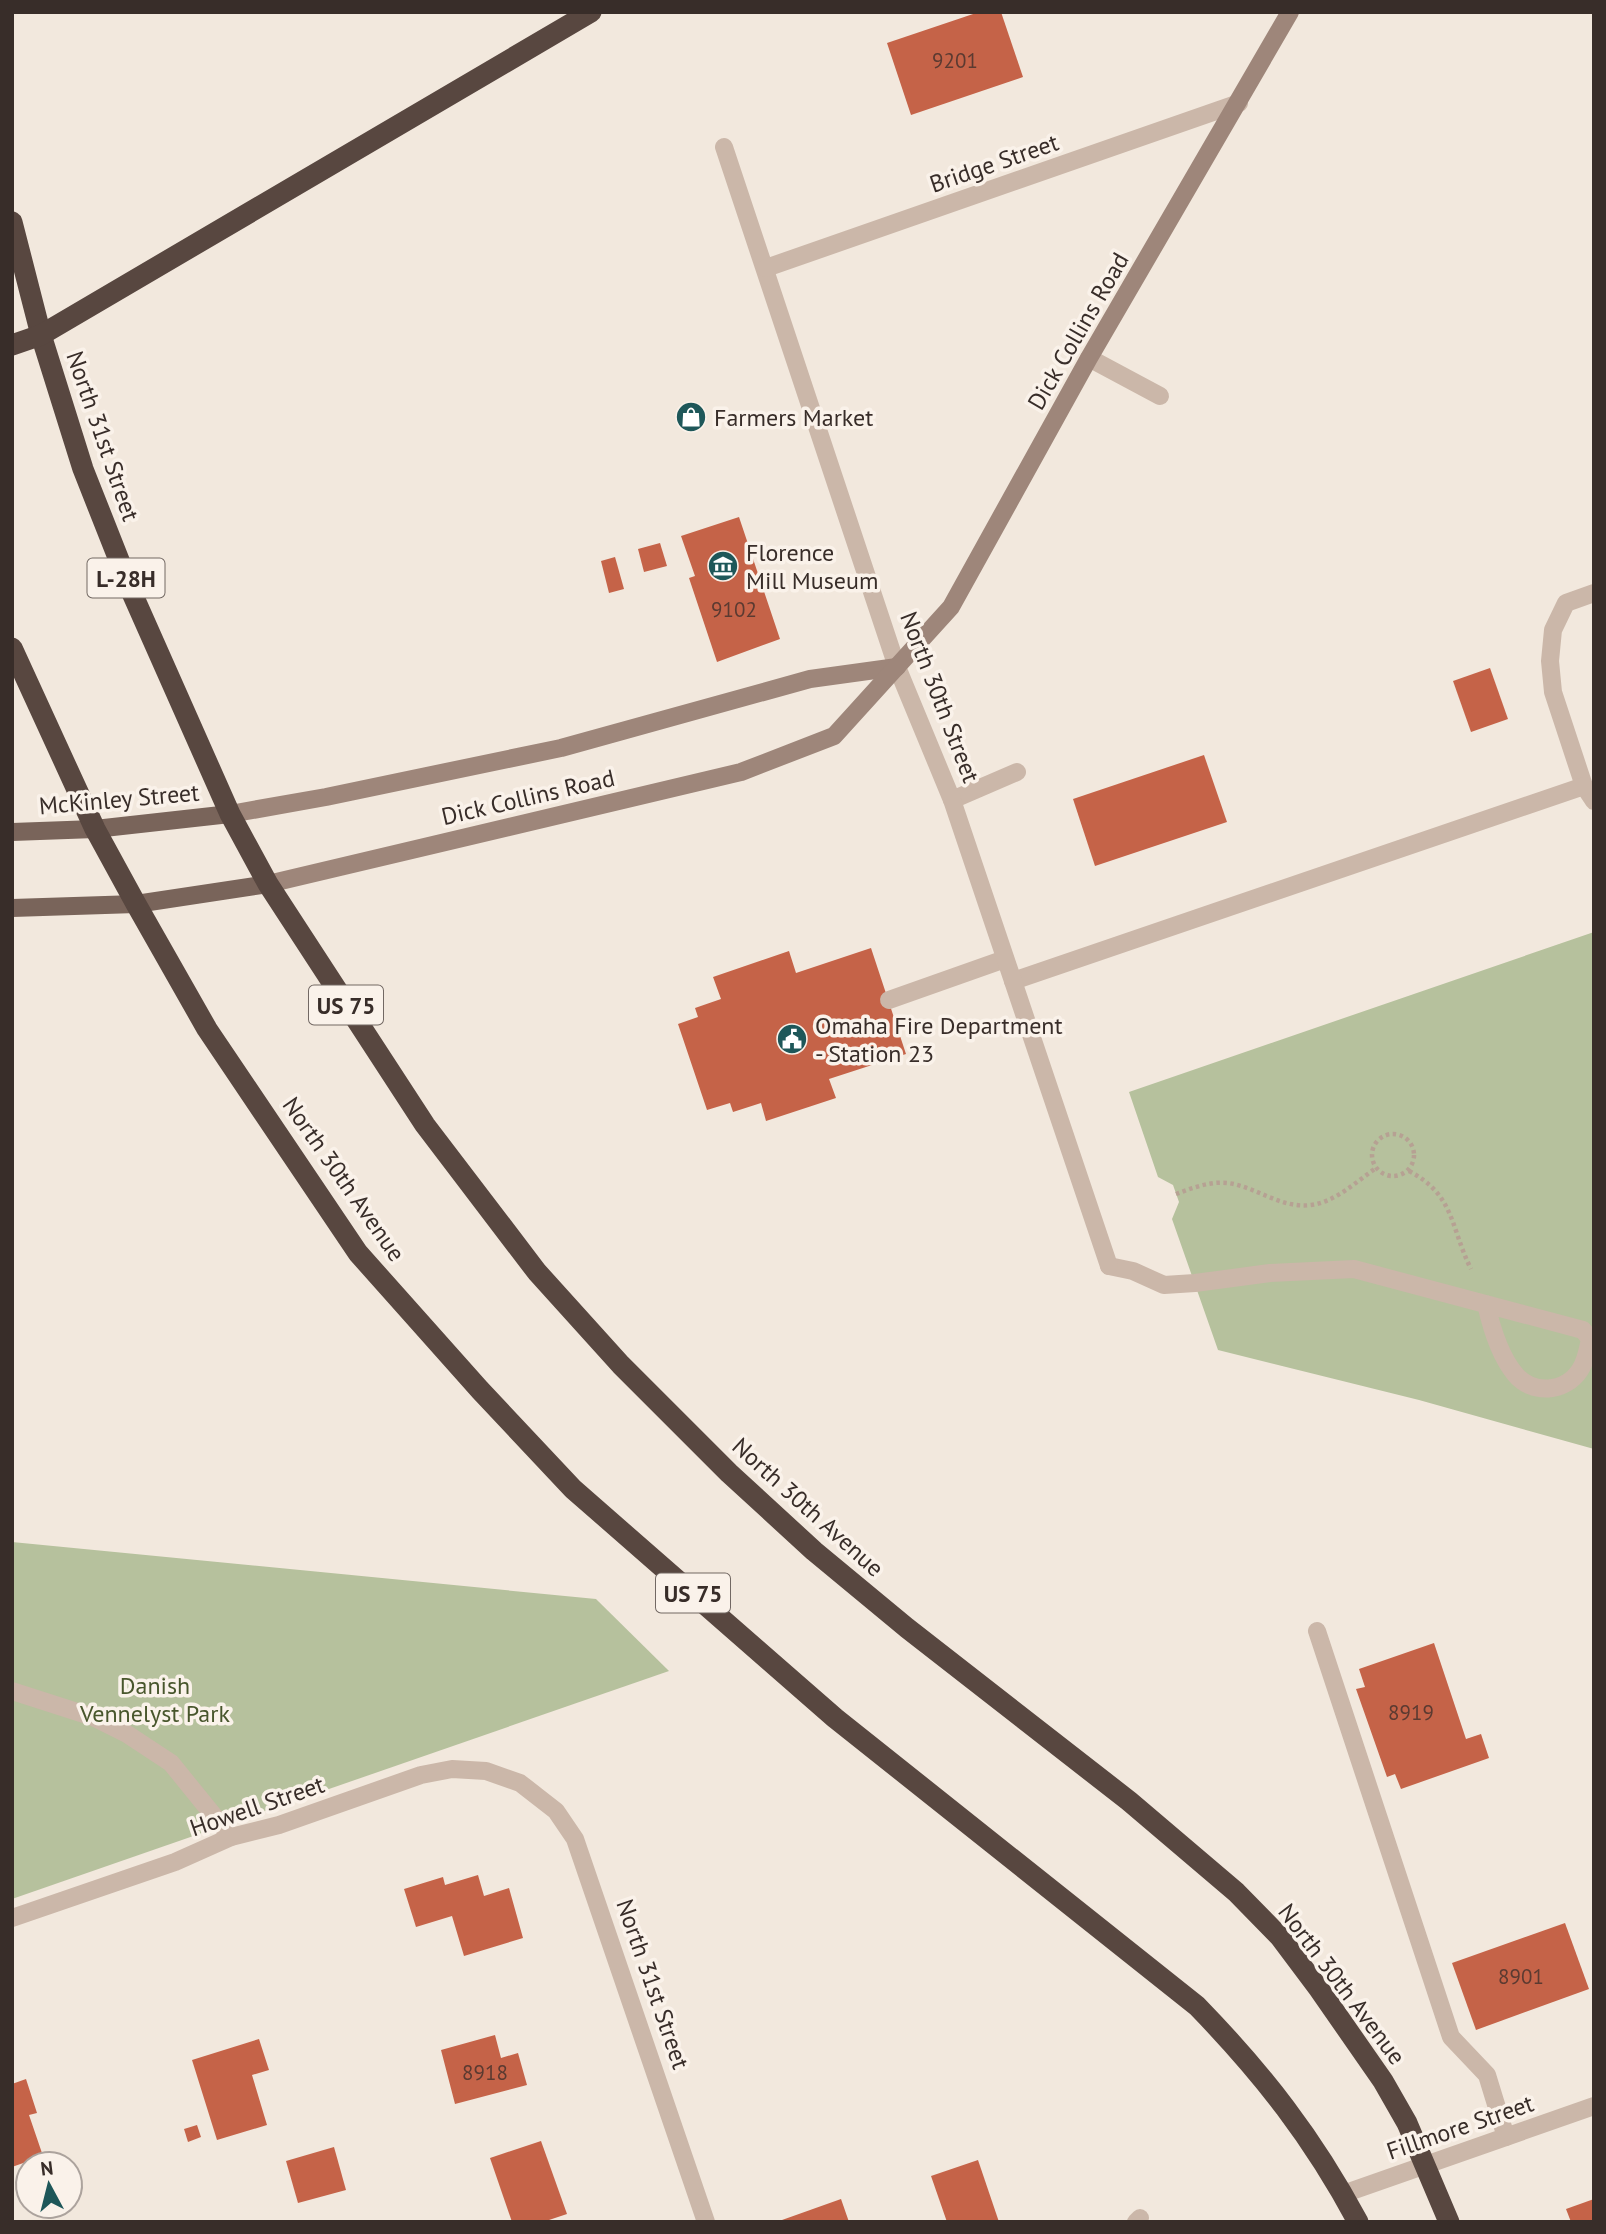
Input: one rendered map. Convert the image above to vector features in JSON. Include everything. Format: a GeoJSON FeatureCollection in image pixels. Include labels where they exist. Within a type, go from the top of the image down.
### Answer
{"type":"FeatureCollection","features":[{"type":"Feature","properties":{"kind":"highway"},"geometry":{"type":"LineString","coordinates":[[12,345],[41,335],[591,12]]}},
{"type":"Feature","properties":{"kind":"highway","name":"North 31st Street"},"geometry":{"type":"LineString","coordinates":[[12,222],[41,335],[83,468],[132,593],[230,814]]}},
{"type":"Feature","properties":{"kind":"highway"},"geometry":{"type":"LineString","coordinates":[[12,648],[95,829],[136,904]]}},
{"type":"Feature","properties":{"kind":"highway","name":"North 30th Avenue"},"geometry":{"type":"LineString","coordinates":[[230,814],[268,884],[425,1125],[537,1272],[621,1365],[729,1473],[814,1551],[907,1628],[1129,1801],[1236,1892],[1280,1937],[1353,2037],[1395,2102],[1426,2165]]}},
{"type":"Feature","properties":{"kind":"highway","name":"North 30th Avenue"},"geometry":{"type":"LineString","coordinates":[[136,904],[207,1029],[358,1252],[480,1391],[573,1489],[835,1718],[1197,2006],[1278,2095],[1343,2194]]}},
{"type":"Feature","properties":{"kind":"highway","name":"US 75"},"geometry":{"type":"LineString","coordinates":[[1426,2165],[1449,2222]]}},
{"type":"Feature","properties":{"kind":"highway","name":"US 75"},"geometry":{"type":"LineString","coordinates":[[1343,2194],[1358,2222]]}},
{"type":"Feature","properties":{"kind":"main road","name":"Dick Collins Road"},"geometry":{"type":"LineString","coordinates":[[136,904],[268,884],[741,772],[834,737],[951,607],[1089,358],[1290,12]]}},
{"type":"Feature","properties":{"kind":"main road","name":"Dick Collins Road"},"geometry":{"type":"LineString","coordinates":[[230,814],[326,797],[561,748],[810,678],[897,667]]}},
{"type":"Feature","properties":{"kind":"main road","name":"McKinley Street"},"geometry":{"type":"LineString","coordinates":[[12,832],[95,829],[230,814]]}},
{"type":"Feature","properties":{"kind":"main road"},"geometry":{"type":"LineString","coordinates":[[12,908],[136,904]]}},
{"type":"Feature","properties":{"kind":"street","name":"Bridge Street"},"geometry":{"type":"LineString","coordinates":[[766,268],[1239,103]]}},
{"type":"Feature","properties":{"kind":"street","name":"North 30th Street"},"geometry":{"type":"LineString","coordinates":[[724,147],[897,667],[952,800],[1109,1266],[1133,1270],[1164,1285],[1295,1271],[1354,1269],[1486,1304]]}},
{"type":"Feature","properties":{"kind":"street"},"geometry":{"type":"LineString","coordinates":[[1089,358],[1160,396]]}},
{"type":"Feature","properties":{"kind":"street"},"geometry":{"type":"LineString","coordinates":[[1594,593],[1566,603],[1553,630],[1550,660],[1553,692],[1584,786],[1594,801]]}},
{"type":"Feature","properties":{"kind":"street"},"geometry":{"type":"LineString","coordinates":[[952,800],[1017,772]]}},
{"type":"Feature","properties":{"kind":"street"},"geometry":{"type":"LineString","coordinates":[[1013,981],[1584,786]]}},
{"type":"Feature","properties":{"kind":"street"},"geometry":{"type":"LineString","coordinates":[[889,1000],[1005,958]]}},
{"type":"Feature","properties":{"kind":"street"},"geometry":{"type":"LineString","coordinates":[[1486,1304],[1583,1330],[1590,1339],[1579,1371],[1566,1383],[1548,1389],[1536,1389],[1516,1375],[1492,1330],[1486,1304]]}},
{"type":"Feature","properties":{"kind":"street"},"geometry":{"type":"LineString","coordinates":[[1317,1631],[1451,2037],[1487,2075],[1506,2137]]}},
{"type":"Feature","properties":{"kind":"street"},"geometry":{"type":"LineString","coordinates":[[12,1691],[93,1717],[127,1734],[171,1763],[231,1837]]}},
{"type":"Feature","properties":{"kind":"street","name":"Howell Street"},"geometry":{"type":"LineString","coordinates":[[12,1918],[175,1862],[231,1837],[279,1825],[421,1774],[453,1769],[486,1770],[520,1783]]}},
{"type":"Feature","properties":{"kind":"street","name":"North 31st Street"},"geometry":{"type":"LineString","coordinates":[[520,1783],[556,1811],[575,1839],[706,2222]]}},
{"type":"Feature","properties":{"kind":"street","name":"Fillmore Street"},"geometry":{"type":"LineString","coordinates":[[1343,2194],[1594,2106]]}},
{"type":"Feature","properties":{"kind":"path"},"geometry":{"type":"LineString","coordinates":[[1395,1134],[1412,1145],[1415,1158],[1409,1171],[1395,1177],[1376,1168],[1372,1155],[1376,1142],[1395,1134]]}},
{"type":"Feature","properties":{"kind":"path"},"geometry":{"type":"LineString","coordinates":[[1176,1194],[1215,1183],[1229,1183],[1282,1202],[1312,1205],[1336,1196],[1376,1168]]}},
{"type":"Feature","properties":{"kind":"path"},"geometry":{"type":"LineString","coordinates":[[1409,1171],[1423,1178],[1443,1199],[1486,1304]]}},
{"type":"Feature","properties":{"kind":"green space"},"geometry":{"type":"Polygon","coordinates":[[[1594,932],[1594,1449],[1419,1400],[1218,1350],[1172,1219],[1179,1202],[1173,1185],[1158,1177],[1129,1092],[1594,932]]]}},
{"type":"Feature","properties":{"kind":"green space","name":"Danish Vennelyst Park"},"geometry":{"type":"Polygon","coordinates":[[[12,1542],[596,1599],[669,1671],[12,1899],[12,1542]]]}},
{"type":"Feature","properties":{"kind":"building"},"geometry":{"type":"Polygon","coordinates":[[[979,12],[1001,12],[1023,77],[911,115],[887,43],[979,12]]]}},
{"type":"Feature","properties":{"kind":"building"},"geometry":{"type":"Polygon","coordinates":[[[739,517],[780,639],[717,662],[689,578],[695,576],[681,536],[739,517]]]}},
{"type":"Feature","properties":{"kind":"building"},"geometry":{"type":"Polygon","coordinates":[[[660,543],[667,566],[644,572],[638,549],[660,543]]]}},
{"type":"Feature","properties":{"kind":"building"},"geometry":{"type":"Polygon","coordinates":[[[615,557],[624,589],[609,593],[601,561],[615,557]]]}},
{"type":"Feature","properties":{"kind":"building"},"geometry":{"type":"Polygon","coordinates":[[[1490,668],[1508,719],[1471,732],[1453,681],[1490,668]]]}},
{"type":"Feature","properties":{"kind":"building"},"geometry":{"type":"Polygon","coordinates":[[[1204,755],[1227,822],[1095,866],[1073,799],[1204,755]]]}},
{"type":"Feature","properties":{"kind":"building","name":"Omaha Fire Department - Station 23"},"geometry":{"type":"Polygon","coordinates":[[[871,948],[906,1054],[829,1079],[836,1098],[766,1121],[761,1103],[733,1112],[730,1103],[707,1110],[678,1024],[698,1017],[695,1008],[721,999],[713,977],[789,951],[796,973],[871,948]]]}},
{"type":"Feature","properties":{"kind":"building"},"geometry":{"type":"Polygon","coordinates":[[[1434,1643],[1466,1739],[1481,1734],[1489,1758],[1401,1789],[1395,1774],[1387,1777],[1356,1689],[1365,1687],[1359,1669],[1434,1643]]]}},
{"type":"Feature","properties":{"kind":"building"},"geometry":{"type":"Polygon","coordinates":[[[478,1875],[484,1896],[509,1888],[523,1938],[464,1956],[452,1916],[416,1927],[404,1889],[443,1877],[445,1885],[478,1875]]]}},
{"type":"Feature","properties":{"kind":"building"},"geometry":{"type":"Polygon","coordinates":[[[1565,1923],[1589,1989],[1476,2030],[1452,1963],[1565,1923]]]}},
{"type":"Feature","properties":{"kind":"building"},"geometry":{"type":"Polygon","coordinates":[[[495,2035],[501,2058],[518,2053],[527,2085],[455,2104],[441,2050],[495,2035]]]}},
{"type":"Feature","properties":{"kind":"building"},"geometry":{"type":"Polygon","coordinates":[[[259,2039],[269,2070],[252,2075],[267,2125],[217,2140],[192,2060],[259,2039]]]}},
{"type":"Feature","properties":{"kind":"building"},"geometry":{"type":"Polygon","coordinates":[[[26,2079],[37,2113],[29,2115],[41,2150],[14,2150],[12,2167],[12,2084],[26,2079]]]}},
{"type":"Feature","properties":{"kind":"building"},"geometry":{"type":"Polygon","coordinates":[[[197,2125],[201,2137],[188,2142],[184,2129],[197,2125]]]}},
{"type":"Feature","properties":{"kind":"building"},"geometry":{"type":"Polygon","coordinates":[[[541,2141],[567,2214],[543,2222],[512,2222],[490,2158],[541,2141]]]}},
{"type":"Feature","properties":{"kind":"building"},"geometry":{"type":"Polygon","coordinates":[[[334,2147],[346,2190],[298,2203],[286,2161],[334,2147]]]}},
{"type":"Feature","properties":{"kind":"building"},"geometry":{"type":"Polygon","coordinates":[[[978,2160],[999,2222],[947,2222],[931,2176],[978,2160]]]}},
{"type":"Feature","properties":{"kind":"building"},"geometry":{"type":"Polygon","coordinates":[[[841,2199],[849,2222],[782,2220],[841,2199]]]}},
{"type":"Feature","properties":{"kind":"building"},"geometry":{"type":"Polygon","coordinates":[[[1594,2199],[1594,2222],[1571,2222],[1566,2209],[1594,2199]]]}},
{"type":"Feature","properties":{"kind":"place","name":"Farmers Market"},"geometry":{"type":"Point","coordinates":[691,417]}},
{"type":"Feature","properties":{"kind":"place","name":"Florence Mill Museum"},"geometry":{"type":"Point","coordinates":[723,566]}},
{"type":"Feature","properties":{"kind":"place","name":"Omaha Fire Department - Station 23"},"geometry":{"type":"Point","coordinates":[792,1039]}}]}
